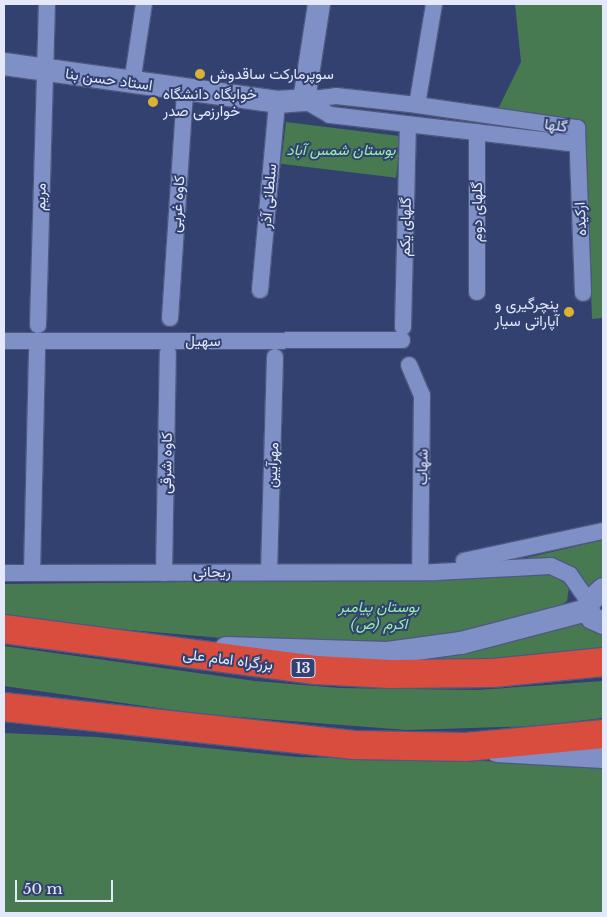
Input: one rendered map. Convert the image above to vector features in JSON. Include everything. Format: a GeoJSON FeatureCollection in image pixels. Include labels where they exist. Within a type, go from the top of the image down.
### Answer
{"type":"FeatureCollection","features":[{"type":"Feature","properties":{"kind":"highway","name":"بزرگراه امام علی"},"geometry":{"type":"LineString","coordinates":[[4,629],[139,647],[390,674],[493,673],[603,662]]}},
{"type":"Feature","properties":{"kind":"highway"},"geometry":{"type":"LineString","coordinates":[[7,709],[279,740],[466,747],[603,734]]}},
{"type":"Feature","properties":{"kind":"main road"},"geometry":{"type":"LineString","coordinates":[[304,100],[319,4]]}},
{"type":"Feature","properties":{"kind":"main road","name":"استاد حسن بنا"},"geometry":{"type":"LineString","coordinates":[[4,64],[277,102],[304,100]]}},
{"type":"Feature","properties":{"kind":"main road"},"geometry":{"type":"LineString","coordinates":[[139,647],[386,653],[461,643],[596,606]]}},
{"type":"Feature","properties":{"kind":"main road"},"geometry":{"type":"LineString","coordinates":[[466,747],[537,756],[603,757]]}},
{"type":"Feature","properties":{"kind":"street","name":"مریم"},"geometry":{"type":"LineString","coordinates":[[38,325],[43,70],[47,4]]}},
{"type":"Feature","properties":{"kind":"street"},"geometry":{"type":"LineString","coordinates":[[132,83],[144,4]]}},
{"type":"Feature","properties":{"kind":"street"},"geometry":{"type":"LineString","coordinates":[[417,105],[434,4]]}},
{"type":"Feature","properties":{"kind":"street","name":"کاوه غربی"},"geometry":{"type":"LineString","coordinates":[[170,318],[185,90]]}},
{"type":"Feature","properties":{"kind":"street","name":"گلها"},"geometry":{"type":"LineString","coordinates":[[336,96],[417,105],[577,128],[576,144],[408,126],[330,115],[304,100],[336,96]]}},
{"type":"Feature","properties":{"kind":"street","name":"سلطانی آذر"},"geometry":{"type":"LineString","coordinates":[[260,290],[277,102]]}},
{"type":"Feature","properties":{"kind":"street","name":"گلهای یکم"},"geometry":{"type":"LineString","coordinates":[[403,334],[408,126]]}},
{"type":"Feature","properties":{"kind":"street","name":"گلهای دوم"},"geometry":{"type":"LineString","coordinates":[[477,292],[478,132]]}},
{"type":"Feature","properties":{"kind":"street","name":"ارکیده"},"geometry":{"type":"LineString","coordinates":[[576,144],[583,293]]}},
{"type":"Feature","properties":{"kind":"street","name":"سهیل"},"geometry":{"type":"LineString","coordinates":[[4,341],[403,334]]}},
{"type":"Feature","properties":{"kind":"street"},"geometry":{"type":"LineString","coordinates":[[32,573],[37,350]]}},
{"type":"Feature","properties":{"kind":"street","name":"کاوه شرقی"},"geometry":{"type":"LineString","coordinates":[[164,573],[168,352]]}},
{"type":"Feature","properties":{"kind":"street","name":"مهرآیین"},"geometry":{"type":"LineString","coordinates":[[269,572],[275,357]]}},
{"type":"Feature","properties":{"kind":"street","name":"شهاب"},"geometry":{"type":"LineString","coordinates":[[409,365],[422,395],[420,572]]}},
{"type":"Feature","properties":{"kind":"street","name":"ریحانی"},"geometry":{"type":"LineString","coordinates":[[420,572],[436,563],[521,551],[603,531]]}},
{"type":"Feature","properties":{"kind":"street","name":"ریحانی"},"geometry":{"type":"LineString","coordinates":[[4,573],[420,572],[551,566],[570,575],[596,606]]}},
{"type":"Feature","properties":{"kind":"green space"},"geometry":{"type":"Polygon","coordinates":[[[515,4],[603,4],[603,318],[592,319],[585,122],[497,111],[521,62],[515,4]]]}},
{"type":"Feature","properties":{"kind":"green space","name":"بوستان شمس آباد"},"geometry":{"type":"Polygon","coordinates":[[[286,122],[401,136],[396,178],[281,164],[286,122]]]}},
{"type":"Feature","properties":{"kind":"green space"},"geometry":{"type":"Polygon","coordinates":[[[603,540],[603,580],[588,589],[581,580],[513,561],[603,540]]]}},
{"type":"Feature","properties":{"kind":"green space","name":"بوستان پیامبر اکرم (ص)"},"geometry":{"type":"Polygon","coordinates":[[[551,571],[569,587],[567,601],[561,605],[437,642],[301,645],[4,619],[4,584],[468,579],[551,571]]]}},
{"type":"Feature","properties":{"kind":"green space"},"geometry":{"type":"Polygon","coordinates":[[[580,620],[603,630],[603,651],[431,663],[355,659],[580,620]]]}},
{"type":"Feature","properties":{"kind":"green space"},"geometry":{"type":"Polygon","coordinates":[[[4,646],[255,681],[339,688],[477,690],[603,681],[603,718],[537,726],[407,730],[200,714],[4,686],[4,646]]]}},
{"type":"Feature","properties":{"kind":"green space"},"geometry":{"type":"Polygon","coordinates":[[[4,733],[97,737],[297,757],[603,764],[603,913],[4,913],[4,733]]]}},
{"type":"Feature","properties":{"kind":"place","name":"سوپرمارکت ساقدوش"},"geometry":{"type":"Point","coordinates":[200,74]}},
{"type":"Feature","properties":{"kind":"place","name":"خوابگاه دانشگاه خوارزمی صدر"},"geometry":{"type":"Point","coordinates":[153,102]}},
{"type":"Feature","properties":{"kind":"place","name":"پنچرگیری و آپاراتی سیار"},"geometry":{"type":"Point","coordinates":[569,312]}}]}
